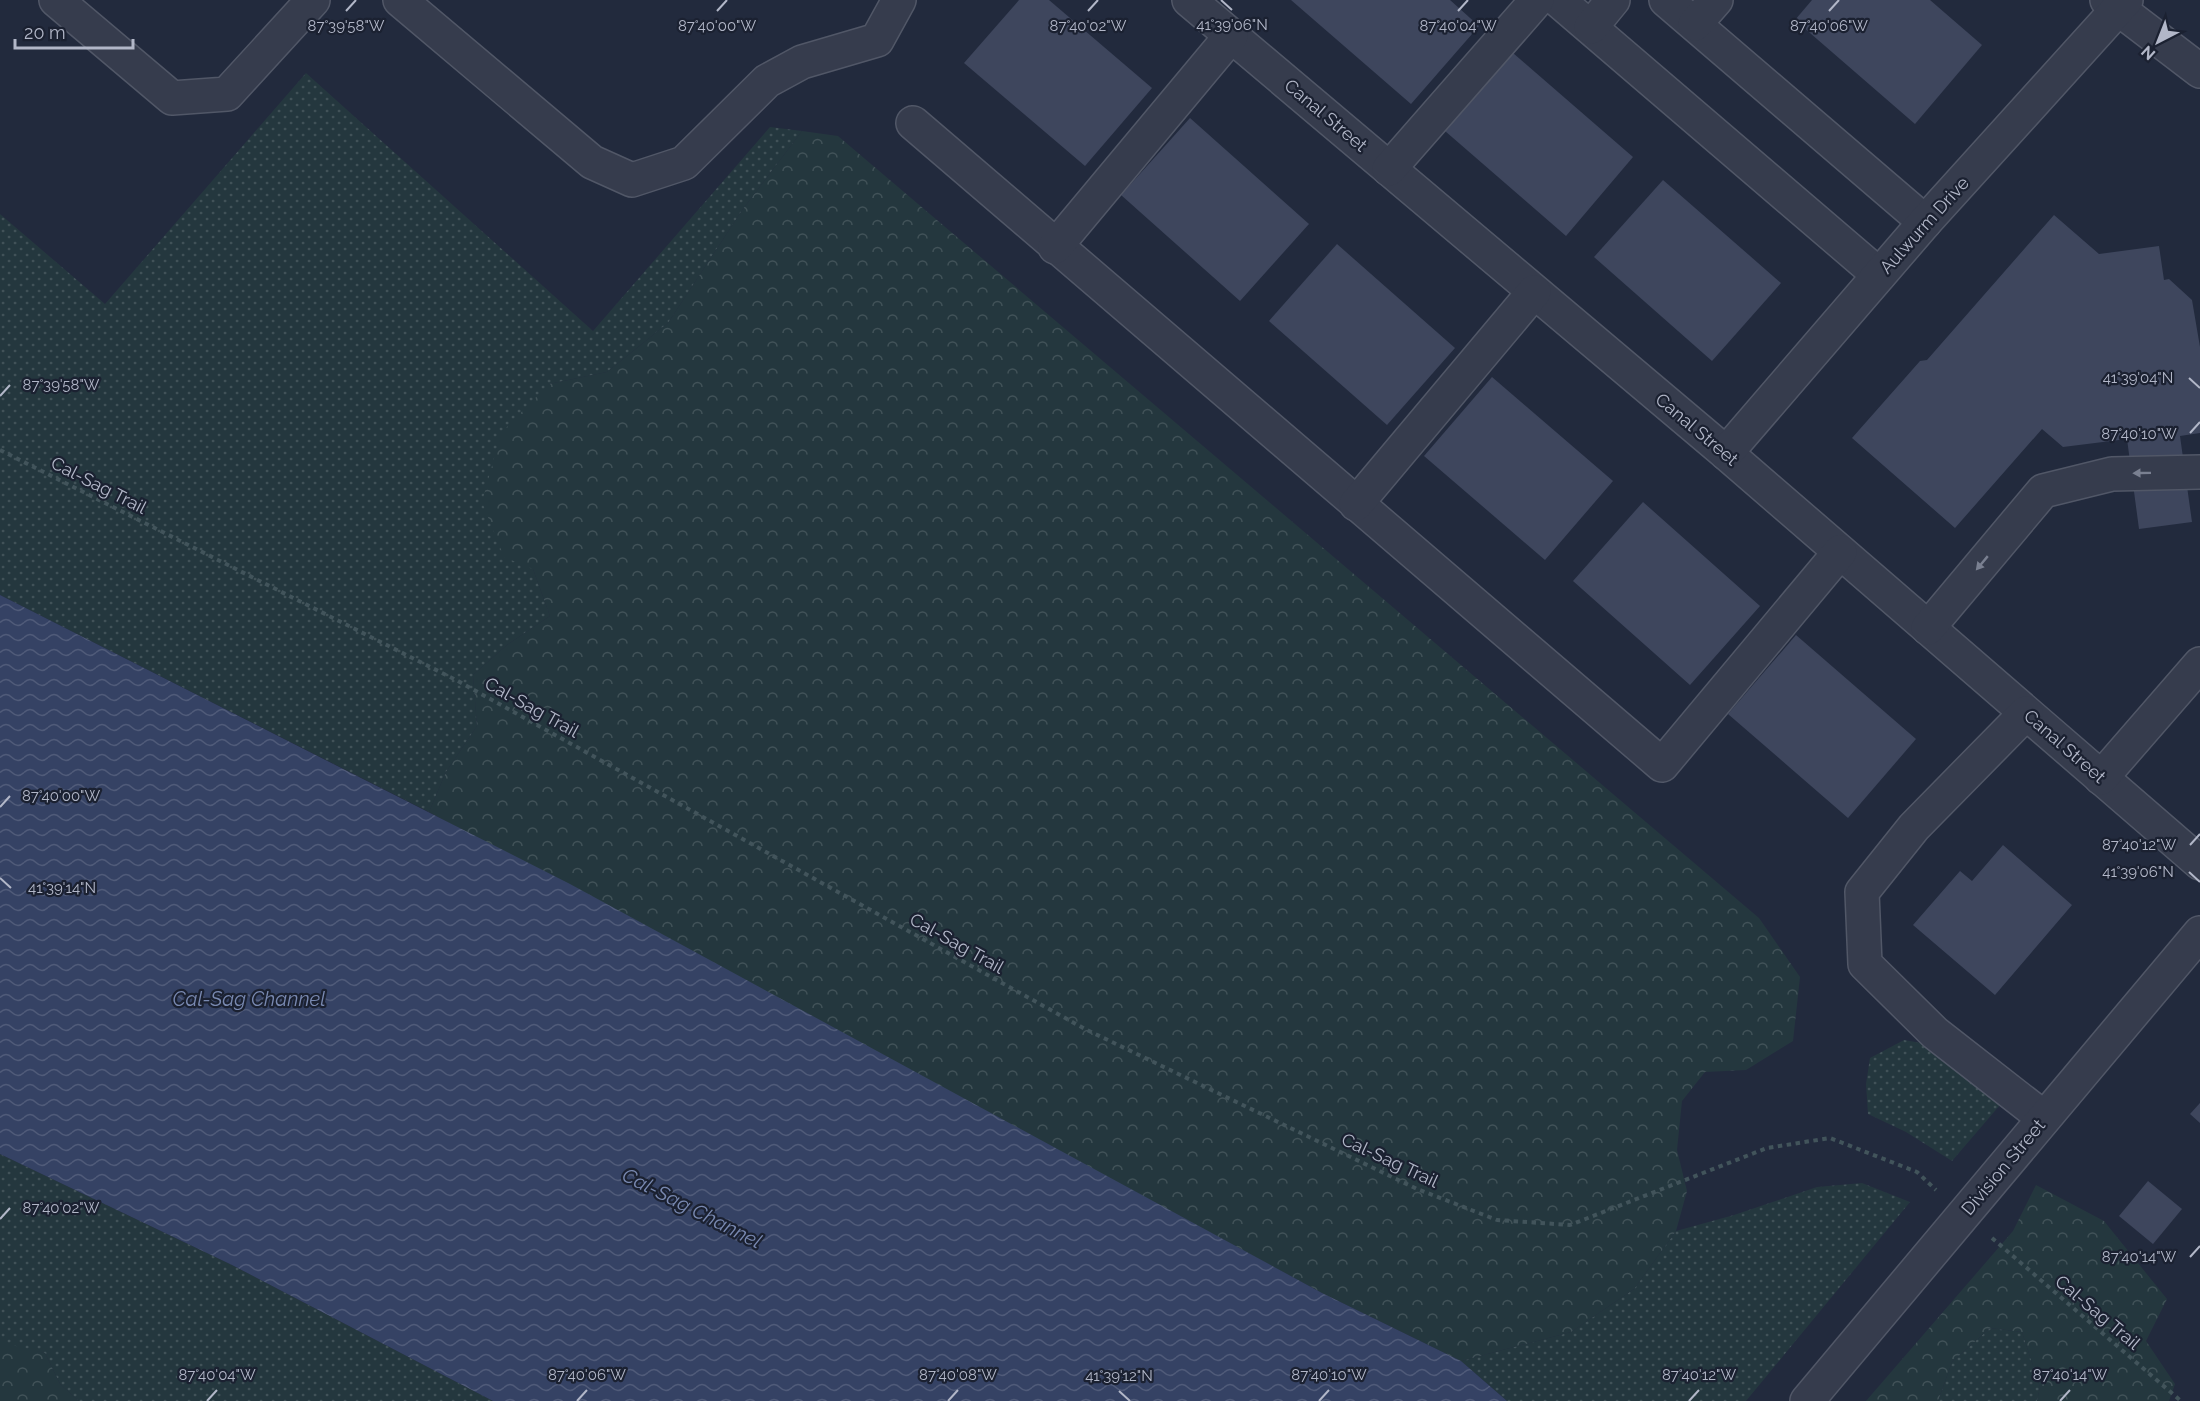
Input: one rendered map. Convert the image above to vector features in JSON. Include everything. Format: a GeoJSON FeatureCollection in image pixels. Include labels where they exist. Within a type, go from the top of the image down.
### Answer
{"type":"FeatureCollection","features":[{"type":"Feature","properties":{"kind":"street"},"geometry":{"type":"LineString","coordinates":[[56,0],[172,98],[226,94],[313,0]]}},
{"type":"Feature","properties":{"kind":"street"},"geometry":{"type":"LineString","coordinates":[[400,0],[592,162],[632,180],[684,163],[767,81],[802,62],[877,40],[899,0]]}},
{"type":"Feature","properties":{"kind":"street","name":"Canal Street"},"geometry":{"type":"LineString","coordinates":[[1189,0],[1726,453],[2200,863]]}},
{"type":"Feature","properties":{"kind":"street"},"geometry":{"type":"LineString","coordinates":[[1389,169],[1537,0]]}},
{"type":"Feature","properties":{"kind":"street"},"geometry":{"type":"LineString","coordinates":[[1558,0],[1879,275]]}},
{"type":"Feature","properties":{"kind":"street"},"geometry":{"type":"LineString","coordinates":[[1591,27],[1613,0]]}},
{"type":"Feature","properties":{"kind":"street"},"geometry":{"type":"LineString","coordinates":[[1666,0],[1925,222]]}},
{"type":"Feature","properties":{"kind":"street"},"geometry":{"type":"LineString","coordinates":[[1695,24],[1716,0]]}},
{"type":"Feature","properties":{"kind":"street"},"geometry":{"type":"LineString","coordinates":[[2118,3],[2200,71]]}},
{"type":"Feature","properties":{"kind":"street","name":"Aulwurm Drive"},"geometry":{"type":"LineString","coordinates":[[1726,453],[2118,3]]}},
{"type":"Feature","properties":{"kind":"street"},"geometry":{"type":"LineString","coordinates":[[1055,247],[1231,36]]}},
{"type":"Feature","properties":{"kind":"street"},"geometry":{"type":"LineString","coordinates":[[913,123],[1662,765],[1840,552]]}},
{"type":"Feature","properties":{"kind":"street"},"geometry":{"type":"LineString","coordinates":[[1356,504],[1534,291]]}},
{"type":"Feature","properties":{"kind":"street"},"geometry":{"type":"LineString","coordinates":[[1928,628],[2043,491],[2112,474],[2200,472]]}},
{"type":"Feature","properties":{"kind":"street"},"geometry":{"type":"LineString","coordinates":[[2101,778],[2200,664]]}},
{"type":"Feature","properties":{"kind":"street"},"geometry":{"type":"LineString","coordinates":[[2026,713],[1914,827],[1862,892],[1862,902],[1865,964],[1935,1033],[2044,1118]]}},
{"type":"Feature","properties":{"kind":"street","name":"Division Street"},"geometry":{"type":"LineString","coordinates":[[1807,1401],[2200,933]]}},
{"type":"Feature","properties":{"kind":"path","name":"Cal-Sag Trail"},"geometry":{"type":"LineString","coordinates":[[0,450],[456,680],[1085,1029],[1417,1189],[1497,1220],[1570,1225],[1767,1148],[1830,1138],[1917,1172],[1935,1189]]}},
{"type":"Feature","properties":{"kind":"path","name":"Cal-Sag Trail"},"geometry":{"type":"LineString","coordinates":[[1999,1243],[2181,1401]]}},
{"type":"Feature","properties":{"kind":"green space"},"geometry":{"type":"Polygon","coordinates":[[[306,73],[593,331],[770,127],[802,131],[743,209],[668,323],[607,372],[549,384],[533,569],[550,616],[507,645],[473,675],[477,726],[446,772],[429,812],[0,595],[0,214],[105,304],[306,73]]]}},
{"type":"Feature","properties":{"kind":"green space"},"geometry":{"type":"Polygon","coordinates":[[[802,131],[838,136],[1759,918],[1800,977],[1793,1041],[1746,1070],[1705,1072],[1682,1101],[1677,1150],[1687,1191],[1676,1231],[1634,1289],[1571,1332],[1461,1361],[1322,1293],[429,812],[446,772],[477,726],[473,675],[507,645],[550,616],[533,569],[504,557],[482,502],[501,433],[549,384],[607,372],[668,323],[743,209],[802,131]]]}},
{"type":"Feature","properties":{"kind":"green space"},"geometry":{"type":"Polygon","coordinates":[[[1904,1040],[1933,1045],[1967,1068],[2000,1105],[1952,1161],[1906,1132],[1868,1114],[1866,1084],[1870,1058],[1904,1040]]]}},
{"type":"Feature","properties":{"kind":"green space"},"geometry":{"type":"Polygon","coordinates":[[[0,1154],[232,1265],[493,1401],[79,1401],[60,1384],[45,1353],[0,1345],[0,1154]]]}},
{"type":"Feature","properties":{"kind":"green space"},"geometry":{"type":"Polygon","coordinates":[[[1862,1183],[1910,1202],[1746,1401],[1507,1401],[1461,1361],[1571,1332],[1634,1289],[1676,1231],[1734,1215],[1817,1187],[1862,1183]]]}},
{"type":"Feature","properties":{"kind":"green space"},"geometry":{"type":"Polygon","coordinates":[[[2036,1185],[2104,1221],[2167,1299],[2146,1341],[2175,1384],[2169,1401],[2037,1401],[2040,1387],[2022,1332],[1990,1328],[1952,1362],[1938,1401],[1866,1401],[2013,1231],[2036,1185]]]}},
{"type":"Feature","properties":{"kind":"green space"},"geometry":{"type":"Polygon","coordinates":[[[1990,1328],[2022,1332],[2040,1387],[2037,1401],[1938,1401],[1952,1362],[1990,1328]]]}},
{"type":"Feature","properties":{"kind":"green space"},"geometry":{"type":"Polygon","coordinates":[[[3,1343],[45,1353],[60,1384],[79,1401],[0,1401],[0,1345],[3,1343]]]}},
{"type":"Feature","properties":{"kind":"water","name":"Cal-Sag Channel"},"geometry":{"type":"Polygon","coordinates":[[[0,595],[570,884],[1322,1293],[1461,1361],[1507,1401],[493,1401],[232,1265],[0,1154],[0,595]]]}},
{"type":"Feature","properties":{"kind":"building"},"geometry":{"type":"Polygon","coordinates":[[[1019,0],[1049,0],[1152,88],[1085,166],[964,63],[1019,0]]]}},
{"type":"Feature","properties":{"kind":"building"},"geometry":{"type":"Polygon","coordinates":[[[1291,0],[1450,0],[1479,26],[1411,104],[1291,0]]]}},
{"type":"Feature","properties":{"kind":"building"},"geometry":{"type":"Polygon","coordinates":[[[1812,0],[1930,0],[1982,45],[1915,124],[1795,20],[1812,0]]]}},
{"type":"Feature","properties":{"kind":"building"},"geometry":{"type":"Polygon","coordinates":[[[1513,53],[1633,157],[1566,236],[1445,131],[1513,53]]]}},
{"type":"Feature","properties":{"kind":"building"},"geometry":{"type":"Polygon","coordinates":[[[1190,118],[1309,224],[1240,301],[1121,195],[1190,118]]]}},
{"type":"Feature","properties":{"kind":"building"},"geometry":{"type":"Polygon","coordinates":[[[1663,180],[1781,283],[1712,361],[1594,257],[1663,180]]]}},
{"type":"Feature","properties":{"kind":"building"},"geometry":{"type":"Polygon","coordinates":[[[2054,215],[2099,254],[2159,246],[2164,280],[2169,279],[2192,300],[2200,347],[2200,433],[2180,436],[2192,522],[2139,529],[2127,439],[2063,447],[2042,429],[1955,528],[1852,438],[1920,361],[1927,360],[2054,215]]]}},
{"type":"Feature","properties":{"kind":"building"},"geometry":{"type":"Polygon","coordinates":[[[1337,244],[1455,348],[1387,425],[1269,321],[1337,244]]]}},
{"type":"Feature","properties":{"kind":"building"},"geometry":{"type":"Polygon","coordinates":[[[1492,377],[1613,481],[1545,560],[1424,456],[1492,377]]]}},
{"type":"Feature","properties":{"kind":"building"},"geometry":{"type":"Polygon","coordinates":[[[1643,502],[1760,606],[1690,685],[1573,581],[1643,502]]]}},
{"type":"Feature","properties":{"kind":"building"},"geometry":{"type":"Polygon","coordinates":[[[1796,635],[1916,739],[1848,818],[1728,714],[1796,635]]]}},
{"type":"Feature","properties":{"kind":"building"},"geometry":{"type":"Polygon","coordinates":[[[2003,845],[2072,905],[1995,995],[1913,925],[1960,871],[1972,881],[2003,845]]]}},
{"type":"Feature","properties":{"kind":"building"},"geometry":{"type":"Polygon","coordinates":[[[2200,1103],[2200,1123],[2190,1114],[2200,1103]]]}},
{"type":"Feature","properties":{"kind":"building"},"geometry":{"type":"Polygon","coordinates":[[[2148,1181],[2182,1209],[2153,1244],[2119,1216],[2148,1181]]]}}]}
